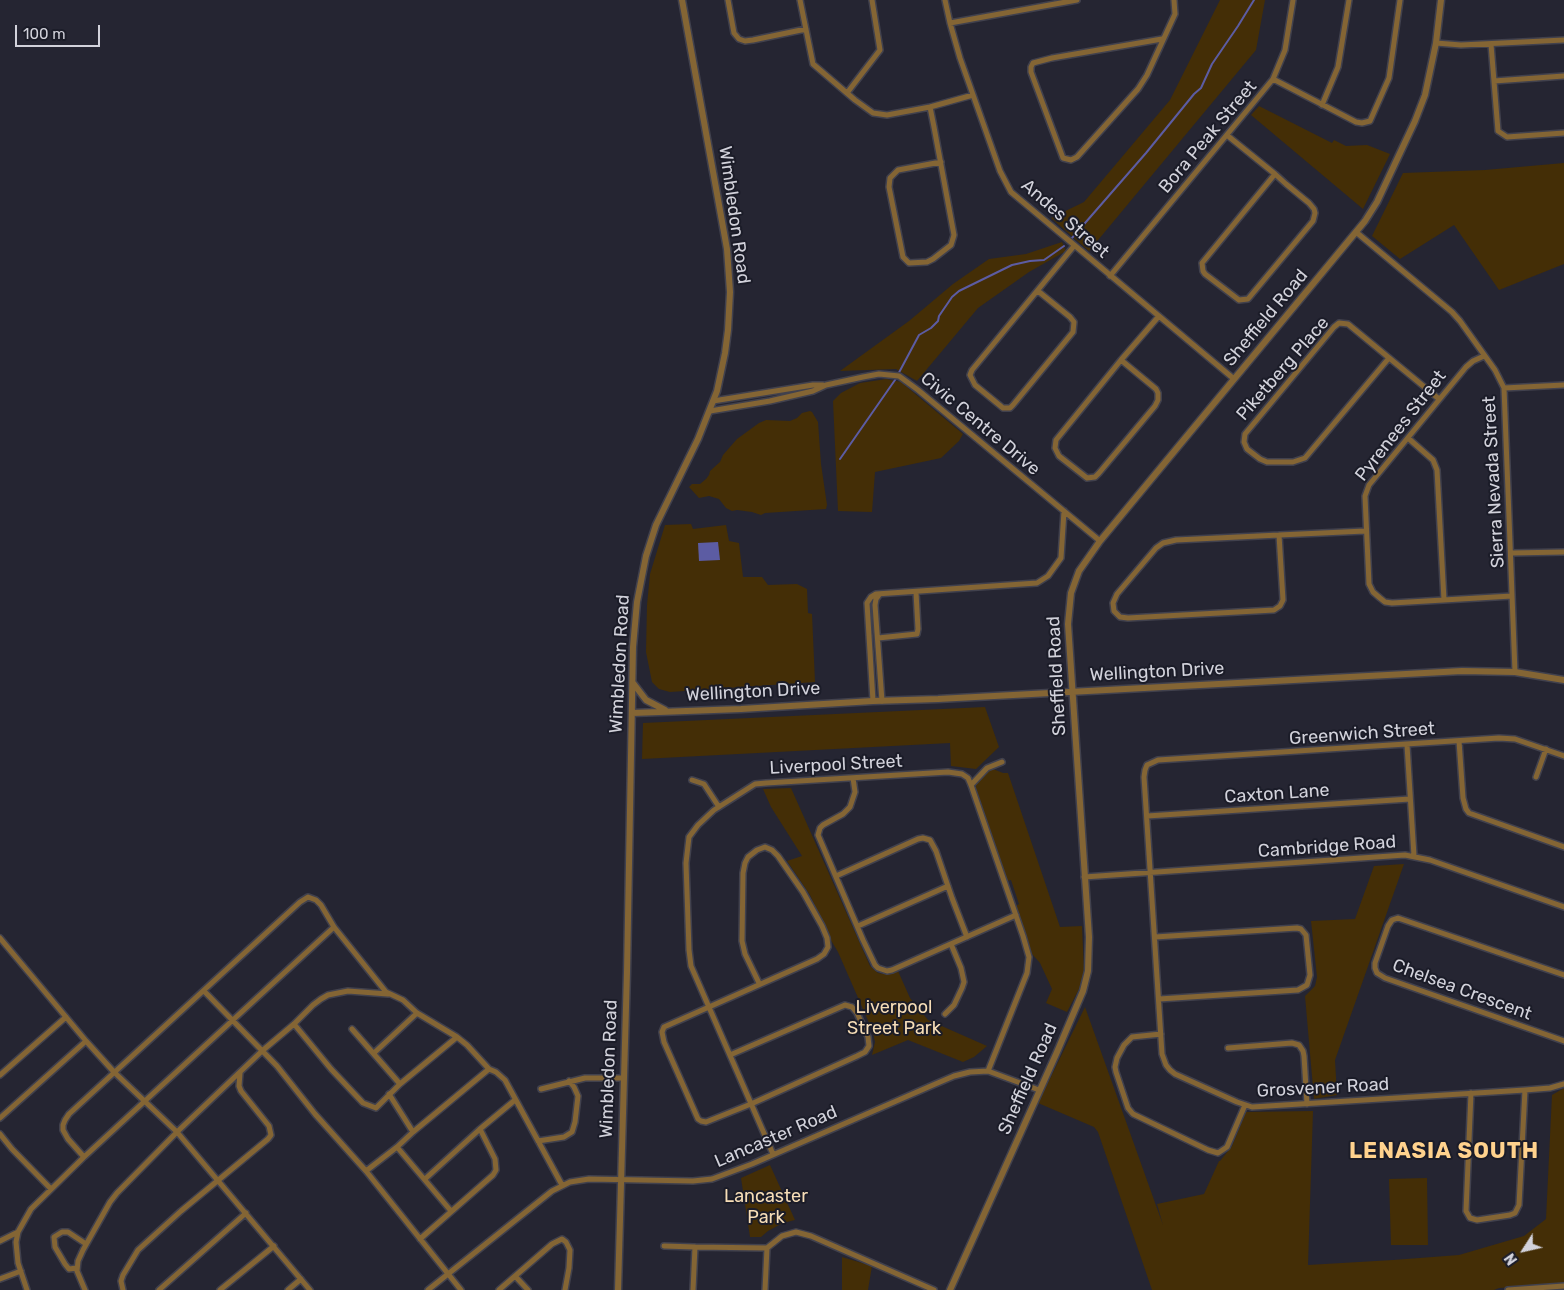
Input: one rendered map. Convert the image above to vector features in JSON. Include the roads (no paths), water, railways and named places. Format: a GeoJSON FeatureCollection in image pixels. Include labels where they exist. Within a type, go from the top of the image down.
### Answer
{"type":"FeatureCollection","features":[{"type":"Feature","properties":{"kind":"street","name":"Wimbledon Road"},"geometry":{"type":"LineString","coordinates":[[618,1290],[632,713],[638,592],[646,556],[664,507],[710,411],[722,368],[728,330],[730,292],[727,249],[682,0]]}},
{"type":"Feature","properties":{"kind":"street"},"geometry":{"type":"LineString","coordinates":[[728,0],[734,33],[739,39],[745,41],[753,40],[806,29]]}},
{"type":"Feature","properties":{"kind":"street"},"geometry":{"type":"LineString","coordinates":[[800,0],[813,64],[869,111],[876,114],[887,114],[930,107],[973,95]]}},
{"type":"Feature","properties":{"kind":"street"},"geometry":{"type":"LineString","coordinates":[[847,94],[880,50],[872,0]]}},
{"type":"Feature","properties":{"kind":"street","name":"Andes Street"},"geometry":{"type":"LineString","coordinates":[[945,0],[950,24],[973,95],[1007,187],[1018,199],[1234,379]]}},
{"type":"Feature","properties":{"kind":"street"},"geometry":{"type":"LineString","coordinates":[[950,24],[1062,1],[1077,0]]}},
{"type":"Feature","properties":{"kind":"street"},"geometry":{"type":"LineString","coordinates":[[1162,39],[1036,61],[1032,65],[1030,72],[1057,147],[1063,158],[1071,160],[1077,157],[1138,89],[1147,75],[1175,14],[1174,0]]}},
{"type":"Feature","properties":{"kind":"street","name":"Bora Peak Street"},"geometry":{"type":"LineString","coordinates":[[1110,276],[1228,136],[1273,79],[1285,50],[1293,0]]}},
{"type":"Feature","properties":{"kind":"street"},"geometry":{"type":"LineString","coordinates":[[1322,105],[1339,66],[1349,0]]}},
{"type":"Feature","properties":{"kind":"street"},"geometry":{"type":"LineString","coordinates":[[1273,79],[1356,122],[1364,123],[1370,120],[1389,78],[1400,0]]}},
{"type":"Feature","properties":{"kind":"street","name":"Sheffield Road"},"geometry":{"type":"LineString","coordinates":[[950,1290],[1082,991],[1088,971],[1089,937],[1068,624],[1071,593],[1079,571],[1100,541],[1365,221],[1381,196],[1425,95],[1436,43],[1441,0]]}},
{"type":"Feature","properties":{"kind":"street"},"geometry":{"type":"LineString","coordinates":[[1436,43],[1461,46],[1564,40]]}},
{"type":"Feature","properties":{"kind":"street"},"geometry":{"type":"LineString","coordinates":[[1491,44],[1497,126],[1501,134],[1507,137],[1564,133]]}},
{"type":"Feature","properties":{"kind":"street"},"geometry":{"type":"LineString","coordinates":[[1494,81],[1564,76]]}},
{"type":"Feature","properties":{"kind":"street"},"geometry":{"type":"LineString","coordinates":[[930,107],[941,162],[954,239],[951,245],[933,259],[926,262],[909,263],[903,257],[890,178],[898,170],[941,162]]}},
{"type":"Feature","properties":{"kind":"street"},"geometry":{"type":"LineString","coordinates":[[1228,136],[1274,174],[1311,205],[1315,210],[1314,218],[1248,299],[1239,300],[1205,274],[1202,263],[1274,174]]}},
{"type":"Feature","properties":{"kind":"street","name":"Sierra Nevada Street"},"geometry":{"type":"LineString","coordinates":[[1356,232],[1447,307],[1460,321],[1495,370],[1504,388],[1515,672]]}},
{"type":"Feature","properties":{"kind":"street"},"geometry":{"type":"LineString","coordinates":[[1038,291],[1070,317],[1074,322],[1073,332],[1013,405],[1010,408],[1003,408],[975,385],[971,379],[971,373],[1074,246]]}},
{"type":"Feature","properties":{"kind":"street"},"geometry":{"type":"LineString","coordinates":[[1121,360],[1156,389],[1158,400],[1099,473],[1095,477],[1087,478],[1059,456],[1056,452],[1055,443],[1121,360],[1159,316]]}},
{"type":"Feature","properties":{"kind":"street","name":"Piketberg Place"},"geometry":{"type":"LineString","coordinates":[[1389,358],[1306,458],[1293,462],[1267,462],[1247,449],[1244,442],[1245,434],[1337,324],[1348,324],[1439,399]]}},
{"type":"Feature","properties":{"kind":"street","name":"Pyrenees Street"},"geometry":{"type":"LineString","coordinates":[[1484,356],[1470,364],[1368,486],[1364,496],[1369,584],[1373,592],[1380,598],[1385,602],[1392,603],[1512,596]]}},
{"type":"Feature","properties":{"kind":"street","name":"Civic Centre Drive"},"geometry":{"type":"LineString","coordinates":[[713,401],[814,385],[826,385],[878,374],[899,376],[1100,541]]}},
{"type":"Feature","properties":{"kind":"street","name":"Civic Centre Drive"},"geometry":{"type":"LineString","coordinates":[[710,411],[770,401],[813,391],[826,385]]}},
{"type":"Feature","properties":{"kind":"street"},"geometry":{"type":"LineString","coordinates":[[1504,388],[1564,385]]}},
{"type":"Feature","properties":{"kind":"street"},"geometry":{"type":"LineString","coordinates":[[1408,438],[1433,460],[1437,470],[1444,600]]}},
{"type":"Feature","properties":{"kind":"street"},"geometry":{"type":"LineString","coordinates":[[873,701],[867,603],[871,597],[879,594],[1034,584],[1041,581],[1048,576],[1061,558],[1064,511]]}},
{"type":"Feature","properties":{"kind":"street"},"geometry":{"type":"LineString","coordinates":[[1279,535],[1283,600],[1280,606],[1274,610],[1128,618],[1120,617],[1114,611],[1113,603],[1117,594],[1156,548],[1163,543],[1176,540],[1279,535],[1365,531]]}},
{"type":"Feature","properties":{"kind":"street"},"geometry":{"type":"LineString","coordinates":[[1511,553],[1564,552]]}},
{"type":"Feature","properties":{"kind":"street"},"geometry":{"type":"LineString","coordinates":[[869,644],[878,640],[917,634],[916,592]]}},
{"type":"Feature","properties":{"kind":"street"},"geometry":{"type":"LineString","coordinates":[[879,594],[875,605],[882,701]]}},
{"type":"Feature","properties":{"kind":"street","name":"Wellington Drive"},"geometry":{"type":"LineString","coordinates":[[632,713],[741,710],[873,701],[1462,671],[1515,672],[1564,680]]}},
{"type":"Feature","properties":{"kind":"street"},"geometry":{"type":"LineString","coordinates":[[633,682],[646,700],[669,712]]}},
{"type":"Feature","properties":{"kind":"street","name":"Greenwich Street"},"geometry":{"type":"LineString","coordinates":[[1158,760],[1508,738],[1564,756]]}},
{"type":"Feature","properties":{"kind":"street"},"geometry":{"type":"LineString","coordinates":[[1459,741],[1463,798],[1469,813],[1564,847]]}},
{"type":"Feature","properties":{"kind":"street"},"geometry":{"type":"LineString","coordinates":[[1407,745],[1414,856]]}},
{"type":"Feature","properties":{"kind":"street"},"geometry":{"type":"LineString","coordinates":[[1536,777],[1546,749]]}},
{"type":"Feature","properties":{"kind":"street","name":"Grosvener Road"},"geometry":{"type":"LineString","coordinates":[[1158,760],[1150,764],[1145,770],[1144,777],[1161,1034],[1164,1060],[1170,1070],[1245,1105],[1259,1107],[1525,1090],[1550,1088],[1564,1084]]}},
{"type":"Feature","properties":{"kind":"street"},"geometry":{"type":"LineString","coordinates":[[988,1071],[1028,966],[1026,946],[971,785],[987,768],[1002,762]]}},
{"type":"Feature","properties":{"kind":"street","name":"Liverpool Street"},"geometry":{"type":"LineString","coordinates":[[773,1154],[689,958],[686,863],[689,836],[692,830],[719,807],[751,786],[760,783],[953,772],[966,776],[971,785]]}},
{"type":"Feature","properties":{"kind":"street"},"geometry":{"type":"LineString","coordinates":[[853,778],[855,792],[850,807],[843,814],[823,825],[818,831],[874,964],[882,971],[892,970],[1016,915]]}},
{"type":"Feature","properties":{"kind":"street"},"geometry":{"type":"LineString","coordinates":[[692,780],[704,784],[719,807]]}},
{"type":"Feature","properties":{"kind":"street","name":"Caxton Lane"},"geometry":{"type":"LineString","coordinates":[[1147,816],[1410,799]]}},
{"type":"Feature","properties":{"kind":"street"},"geometry":{"type":"LineString","coordinates":[[836,876],[918,839],[930,840],[967,937]]}},
{"type":"Feature","properties":{"kind":"street"},"geometry":{"type":"LineString","coordinates":[[730,1055],[845,1005],[852,1007],[857,1013],[868,1037],[869,1046],[862,1054],[751,1104],[706,1122],[701,1121],[672,1062],[664,1042],[662,1029],[667,1024],[709,1007],[821,956],[828,947],[827,938],[822,926],[803,892],[778,856],[772,850],[765,847],[757,850],[746,860],[743,888],[742,941],[745,954],[759,984]]}},
{"type":"Feature","properties":{"kind":"street","name":"Cambridge Road"},"geometry":{"type":"LineString","coordinates":[[1084,877],[1405,855],[1430,860],[1564,906]]}},
{"type":"Feature","properties":{"kind":"street"},"geometry":{"type":"LineString","coordinates":[[858,926],[948,886]]}},
{"type":"Feature","properties":{"kind":"street"},"geometry":{"type":"LineString","coordinates":[[84,1157],[68,1139],[63,1125],[65,1120],[114,1072],[300,902],[308,897],[322,905],[334,927],[388,994]]}},
{"type":"Feature","properties":{"kind":"street","name":"Chelsea Crescent"},"geometry":{"type":"LineString","coordinates":[[1564,975],[1398,918],[1392,920],[1388,926],[1375,963],[1377,973],[1385,978],[1564,1041]]}},
{"type":"Feature","properties":{"kind":"street"},"geometry":{"type":"LineString","coordinates":[[27,1290],[16,1249],[18,1232],[31,1209],[84,1157],[334,927]]}},
{"type":"Feature","properties":{"kind":"street"},"geometry":{"type":"LineString","coordinates":[[1155,938],[1297,928],[1301,929],[1306,935],[1310,975],[1307,985],[1298,990],[1159,999]]}},
{"type":"Feature","properties":{"kind":"street"},"geometry":{"type":"LineString","coordinates":[[0,938],[114,1072],[177,1132],[310,1290]]}},
{"type":"Feature","properties":{"kind":"street"},"geometry":{"type":"LineString","coordinates":[[945,1014],[954,1005],[964,982],[961,968],[950,944]]}},
{"type":"Feature","properties":{"kind":"street"},"geometry":{"type":"LineString","coordinates":[[204,990],[277,1066],[315,1114],[366,1171],[461,1290]]}},
{"type":"Feature","properties":{"kind":"street"},"geometry":{"type":"LineString","coordinates":[[85,1290],[78,1275],[78,1261],[86,1244],[117,1193],[177,1132],[262,1051],[294,1024],[312,1004],[328,995],[348,991],[388,994],[402,1000],[417,1013],[467,1045],[489,1069],[505,1080],[562,1185]]}},
{"type":"Feature","properties":{"kind":"street"},"geometry":{"type":"LineString","coordinates":[[374,1054],[417,1013]]}},
{"type":"Feature","properties":{"kind":"street"},"geometry":{"type":"LineString","coordinates":[[0,1075],[66,1017]]}},
{"type":"Feature","properties":{"kind":"street"},"geometry":{"type":"LineString","coordinates":[[294,1024],[331,1069],[363,1103],[376,1108],[400,1084],[457,1037]]}},
{"type":"Feature","properties":{"kind":"street"},"geometry":{"type":"LineString","coordinates":[[352,1029],[400,1084]]}},
{"type":"Feature","properties":{"kind":"street"},"geometry":{"type":"LineString","coordinates":[[1161,1034],[1132,1037],[1124,1045],[1117,1058],[1116,1072],[1128,1108],[1132,1114],[1218,1153],[1227,1147],[1245,1105]]}},
{"type":"Feature","properties":{"kind":"street"},"geometry":{"type":"LineString","coordinates":[[0,1118],[86,1041]]}},
{"type":"Feature","properties":{"kind":"street"},"geometry":{"type":"LineString","coordinates":[[1228,1048],[1292,1043],[1299,1045],[1304,1056],[1307,1104]]}},
{"type":"Feature","properties":{"kind":"street"},"geometry":{"type":"LineString","coordinates":[[366,1171],[489,1069]]}},
{"type":"Feature","properties":{"kind":"street","name":"Lancaster Road"},"geometry":{"type":"LineString","coordinates":[[428,1290],[545,1196],[562,1185],[589,1179],[693,1181],[712,1179],[954,1076],[970,1072],[988,1071],[1039,1090]]}},
{"type":"Feature","properties":{"kind":"street"},"geometry":{"type":"LineString","coordinates":[[123,1290],[121,1281],[123,1275],[138,1250],[271,1135],[269,1126],[241,1091],[239,1086],[240,1073]]}},
{"type":"Feature","properties":{"kind":"street"},"geometry":{"type":"LineString","coordinates":[[541,1089],[569,1081],[596,1077],[623,1078]]}},
{"type":"Feature","properties":{"kind":"street"},"geometry":{"type":"LineString","coordinates":[[538,1141],[564,1137],[572,1132],[578,1096],[569,1081]]}},
{"type":"Feature","properties":{"kind":"street"},"geometry":{"type":"LineString","coordinates":[[1471,1094],[1466,1210],[1470,1218],[1477,1220],[1510,1215],[1518,1210],[1520,1205],[1525,1090]]}},
{"type":"Feature","properties":{"kind":"street"},"geometry":{"type":"LineString","coordinates":[[389,1094],[413,1132]]}},
{"type":"Feature","properties":{"kind":"street"},"geometry":{"type":"LineString","coordinates":[[425,1179],[515,1100]]}},
{"type":"Feature","properties":{"kind":"street"},"geometry":{"type":"LineString","coordinates":[[420,1240],[493,1175],[496,1170],[495,1159],[480,1129]]}},
{"type":"Feature","properties":{"kind":"street"},"geometry":{"type":"LineString","coordinates":[[0,1134],[51,1189]]}},
{"type":"Feature","properties":{"kind":"street"},"geometry":{"type":"LineString","coordinates":[[397,1147],[451,1211]]}},
{"type":"Feature","properties":{"kind":"street"},"geometry":{"type":"LineString","coordinates":[[159,1290],[246,1213]]}},
{"type":"Feature","properties":{"kind":"street"},"geometry":{"type":"LineString","coordinates":[[0,1240],[18,1232]]}},
{"type":"Feature","properties":{"kind":"street"},"geometry":{"type":"LineString","coordinates":[[77,1268],[70,1269],[65,1264],[55,1247],[54,1237],[62,1232],[68,1232],[86,1244]]}},
{"type":"Feature","properties":{"kind":"street"},"geometry":{"type":"LineString","coordinates":[[664,1246],[767,1248],[776,1240],[796,1232],[934,1290]]}},
{"type":"Feature","properties":{"kind":"street"},"geometry":{"type":"LineString","coordinates":[[499,1290],[552,1244],[562,1239],[570,1250],[565,1290]]}},
{"type":"Feature","properties":{"kind":"street"},"geometry":{"type":"LineString","coordinates":[[220,1290],[274,1246]]}},
{"type":"Feature","properties":{"kind":"street"},"geometry":{"type":"LineString","coordinates":[[692,1290],[695,1247]]}},
{"type":"Feature","properties":{"kind":"street"},"geometry":{"type":"LineString","coordinates":[[765,1290],[767,1248]]}},
{"type":"Feature","properties":{"kind":"street"},"geometry":{"type":"LineString","coordinates":[[0,1279],[21,1271]]}},
{"type":"Feature","properties":{"kind":"street"},"geometry":{"type":"LineString","coordinates":[[515,1276],[528,1290]]}},
{"type":"Feature","properties":{"kind":"street"},"geometry":{"type":"LineString","coordinates":[[288,1290],[301,1279]]}},
{"type":"Feature","properties":{"kind":"street"},"geometry":{"type":"LineString","coordinates":[[1508,1290],[1564,1286]]}},
{"type":"Feature","properties":{"kind":"waterway"},"geometry":{"type":"LineString","coordinates":[[1072,238],[1201,88],[1212,64],[1254,0]]}},
{"type":"Feature","properties":{"kind":"waterway"},"geometry":{"type":"LineString","coordinates":[[840,459],[895,380],[919,335],[938,321],[939,316],[952,297],[959,291],[1012,265],[1044,260],[1064,246]]}},
{"type":"Feature","properties":{"kind":"district","name":"LENASIA SOUTH"},"geometry":{"type":"Point","coordinates":[1444,1152]}},
{"type":"Feature","properties":{"kind":"park label","name":"Liverpool Street Park"},"geometry":{"type":"Point","coordinates":[894,1018]}},
{"type":"Feature","properties":{"kind":"park label","name":"Lancaster Park"},"geometry":{"type":"Point","coordinates":[766,1207]}}]}
